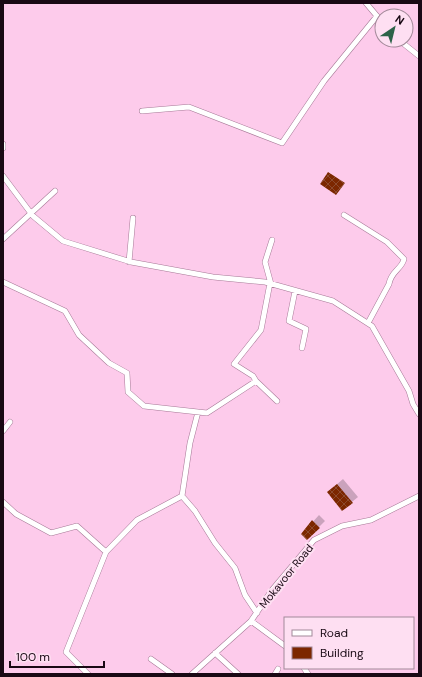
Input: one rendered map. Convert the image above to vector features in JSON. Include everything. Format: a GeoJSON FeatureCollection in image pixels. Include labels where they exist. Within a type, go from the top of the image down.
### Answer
{"type":"FeatureCollection","features":[{"type":"Feature","properties":{"kind":"street"},"geometry":{"type":"LineString","coordinates":[[366,3],[374,12]]}},
{"type":"Feature","properties":{"kind":"street"},"geometry":{"type":"LineString","coordinates":[[142,111],[189,107],[282,143],[324,81],[374,20]]}},
{"type":"Feature","properties":{"kind":"street"},"geometry":{"type":"LineString","coordinates":[[409,48],[419,56]]}},
{"type":"Feature","properties":{"kind":"street"},"geometry":{"type":"LineString","coordinates":[[3,176],[30,212],[63,241],[129,262],[213,277],[270,284],[333,302],[372,326],[377,338],[392,359],[419,414]]}},
{"type":"Feature","properties":{"kind":"street"},"geometry":{"type":"LineString","coordinates":[[3,239],[30,212],[55,191]]}},
{"type":"Feature","properties":{"kind":"street"},"geometry":{"type":"LineString","coordinates":[[344,214],[387,242],[404,259],[403,263],[390,277],[389,284],[368,323]]}},
{"type":"Feature","properties":{"kind":"street"},"geometry":{"type":"LineString","coordinates":[[129,262],[133,218]]}},
{"type":"Feature","properties":{"kind":"street"},"geometry":{"type":"LineString","coordinates":[[272,240],[265,262],[270,284],[261,330],[234,364],[253,376],[276,402]]}},
{"type":"Feature","properties":{"kind":"street"},"geometry":{"type":"LineString","coordinates":[[3,282],[65,311],[79,335],[109,363],[127,373],[128,392],[144,406],[207,413],[256,381]]}},
{"type":"Feature","properties":{"kind":"street"},"geometry":{"type":"LineString","coordinates":[[295,291],[289,321],[306,329],[302,348]]}},
{"type":"Feature","properties":{"kind":"street"},"geometry":{"type":"LineString","coordinates":[[198,412],[190,443],[182,496],[195,511],[215,543],[235,568],[244,595],[257,613]]}},
{"type":"Feature","properties":{"kind":"street"},"geometry":{"type":"LineString","coordinates":[[3,431],[10,422]]}},
{"type":"Feature","properties":{"kind":"street"},"geometry":{"type":"LineString","coordinates":[[88,674],[66,652],[106,552],[138,520],[182,496]]}},
{"type":"Feature","properties":{"kind":"street","name":"Mokavoor Road"},"geometry":{"type":"LineString","coordinates":[[193,674],[251,621],[272,590],[314,540],[342,526],[371,520],[419,496]]}},
{"type":"Feature","properties":{"kind":"street"},"geometry":{"type":"LineString","coordinates":[[3,502],[16,514],[51,533],[77,526],[106,552]]}},
{"type":"Feature","properties":{"kind":"street"},"geometry":{"type":"LineString","coordinates":[[251,621],[284,645]]}},
{"type":"Feature","properties":{"kind":"street"},"geometry":{"type":"LineString","coordinates":[[215,653],[238,674]]}},
{"type":"Feature","properties":{"kind":"street"},"geometry":{"type":"LineString","coordinates":[[151,659],[172,674]]}},
{"type":"Feature","properties":{"kind":"street"},"geometry":{"type":"LineString","coordinates":[[275,674],[278,668]]}},
{"type":"Feature","properties":{"kind":"building"},"geometry":{"type":"Polygon","coordinates":[[[328,172],[345,183],[336,195],[320,184],[328,172]]]}},
{"type":"Feature","properties":{"kind":"building"},"geometry":{"type":"Polygon","coordinates":[[[337,484],[353,503],[342,511],[327,492],[337,484]]]}},
{"type":"Feature","properties":{"kind":"building"},"geometry":{"type":"Polygon","coordinates":[[[312,520],[320,528],[307,540],[301,534],[312,520]]]}}]}
